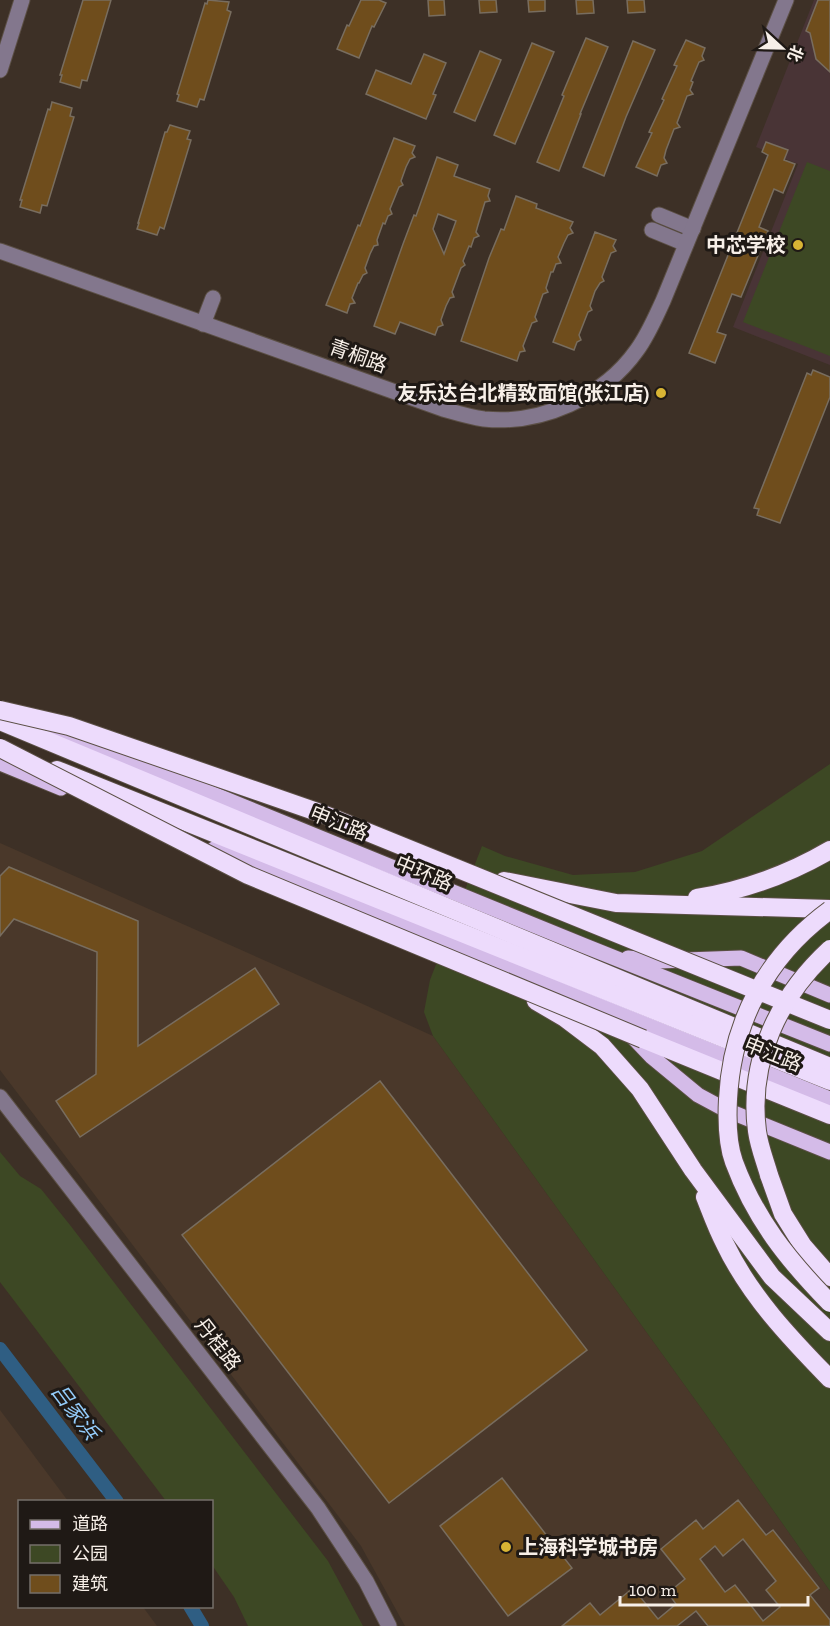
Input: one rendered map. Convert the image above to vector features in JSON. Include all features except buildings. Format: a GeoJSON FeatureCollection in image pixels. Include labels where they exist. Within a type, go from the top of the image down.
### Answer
{"type":"FeatureCollection","features":[{"type":"Feature","properties":{"kind":"highway"},"geometry":{"type":"LineString","coordinates":[[0,709],[69,726],[323,814],[830,1020]]}},
{"type":"Feature","properties":{"kind":"highway","name":"中环路"},"geometry":{"type":"LineString","coordinates":[[0,721],[830,1067]]}},
{"type":"Feature","properties":{"kind":"highway"},"geometry":{"type":"LineString","coordinates":[[0,747],[248,875],[830,1115]]}},
{"type":"Feature","properties":{"kind":"highway","name":"中环路"},"geometry":{"type":"LineString","coordinates":[[0,747],[830,1081]]}},
{"type":"Feature","properties":{"kind":"highway"},"geometry":{"type":"LineString","coordinates":[[655,905],[722,894],[761,883],[810,861],[830,849]]}},
{"type":"Feature","properties":{"kind":"highway"},"geometry":{"type":"LineString","coordinates":[[471,873],[576,897],[616,903],[830,910]]}},
{"type":"Feature","properties":{"kind":"highway"},"geometry":{"type":"LineString","coordinates":[[830,910],[786,949],[763,980],[744,1016],[729,1069],[727,1118],[733,1159],[753,1206],[782,1250],[830,1303]]}},
{"type":"Feature","properties":{"kind":"highway"},"geometry":{"type":"LineString","coordinates":[[830,949],[790,995],[767,1039],[756,1083],[757,1131],[783,1214],[803,1246],[830,1277]]}},
{"type":"Feature","properties":{"kind":"highway"},"geometry":{"type":"LineString","coordinates":[[508,984],[565,1018],[602,1046],[640,1089],[693,1170],[772,1277],[830,1332]]}},
{"type":"Feature","properties":{"kind":"highway"},"geometry":{"type":"LineString","coordinates":[[693,1170],[726,1245],[756,1294],[783,1330],[830,1378]]}},
{"type":"Feature","properties":{"kind":"main road","name":"申江路"},"geometry":{"type":"LineString","coordinates":[[0,709],[830,1044]]}},
{"type":"Feature","properties":{"kind":"main road","name":"申江路"},"geometry":{"type":"LineString","coordinates":[[0,763],[830,1099]]}},
{"type":"Feature","properties":{"kind":"main road"},"geometry":{"type":"LineString","coordinates":[[585,946],[624,958],[658,961],[741,958],[830,995]]}},
{"type":"Feature","properties":{"kind":"main road"},"geometry":{"type":"LineString","coordinates":[[604,1008],[652,1057],[698,1095],[830,1152]]}},
{"type":"Feature","properties":{"kind":"street"},"geometry":{"type":"LineString","coordinates":[[0,46],[15,0]]}},
{"type":"Feature","properties":{"kind":"street"},"geometry":{"type":"LineString","coordinates":[[0,70],[22,0]]}},
{"type":"Feature","properties":{"kind":"street","name":"青桐路"},"geometry":{"type":"LineString","coordinates":[[0,251],[466,416],[495,419],[546,413],[573,402],[607,381],[636,352],[655,320],[786,0]]}},
{"type":"Feature","properties":{"kind":"street"},"geometry":{"type":"LineString","coordinates":[[659,215],[693,228]]}},
{"type":"Feature","properties":{"kind":"street"},"geometry":{"type":"LineString","coordinates":[[652,230],[686,244]]}},
{"type":"Feature","properties":{"kind":"street"},"geometry":{"type":"LineString","coordinates":[[203,324],[213,298]]}},
{"type":"Feature","properties":{"kind":"street","name":"丹桂路"},"geometry":{"type":"LineString","coordinates":[[0,1097],[318,1508],[366,1581],[389,1626]]}},
{"type":"Feature","properties":{"kind":"street","name":"丹桂路"},"geometry":{"type":"LineString","coordinates":[[0,1108],[314,1513],[354,1576],[381,1626]]}},
{"type":"Feature","properties":{"kind":"shaded area","name":"中芯学校"},"geometry":{"type":"Polygon","coordinates":[[[814,0],[830,0],[830,365],[733,327],[798,164],[756,147],[814,0]]]}},
{"type":"Feature","properties":{"kind":"shaded area"},"geometry":{"type":"Polygon","coordinates":[[[0,843],[433,1036],[830,1591],[830,1626],[405,1626],[361,1546],[0,1070],[0,843]]]}},
{"type":"Feature","properties":{"kind":"shaded area"},"geometry":{"type":"Polygon","coordinates":[[[0,1410],[67,1500],[18,1500],[18,1608],[144,1608],[157,1626],[0,1626],[0,1410]]]}},
{"type":"Feature","properties":{"kind":"green space"},"geometry":{"type":"Polygon","coordinates":[[[807,162],[830,171],[830,356],[743,322],[807,162]]]}},
{"type":"Feature","properties":{"kind":"green space"},"geometry":{"type":"Polygon","coordinates":[[[830,764],[830,1591],[433,1036],[424,1012],[430,980],[482,846],[505,856],[573,875],[635,872],[702,851],[830,764]]]}},
{"type":"Feature","properties":{"kind":"green space"},"geometry":{"type":"Polygon","coordinates":[[[0,1152],[20,1176],[41,1189],[70,1225],[328,1561],[363,1626],[248,1626],[234,1597],[213,1566],[213,1500],[165,1500],[0,1282],[0,1152]]]}},
{"type":"Feature","properties":{"kind":"waterway","name":"吕家浜"},"geometry":{"type":"LineString","coordinates":[[0,1349],[115,1500]]}},
{"type":"Feature","properties":{"kind":"waterway","name":"吕家浜"},"geometry":{"type":"LineString","coordinates":[[191,1608],[202,1626]]}},
{"type":"Feature","properties":{"kind":"place","name":"中芯学校"},"geometry":{"type":"Point","coordinates":[798,245]}},
{"type":"Feature","properties":{"kind":"place","name":"友乐达台北精致面馆(张江店)"},"geometry":{"type":"Point","coordinates":[661,393]}},
{"type":"Feature","properties":{"kind":"place","name":"上海科学城书房"},"geometry":{"type":"Point","coordinates":[506,1547]}}]}
